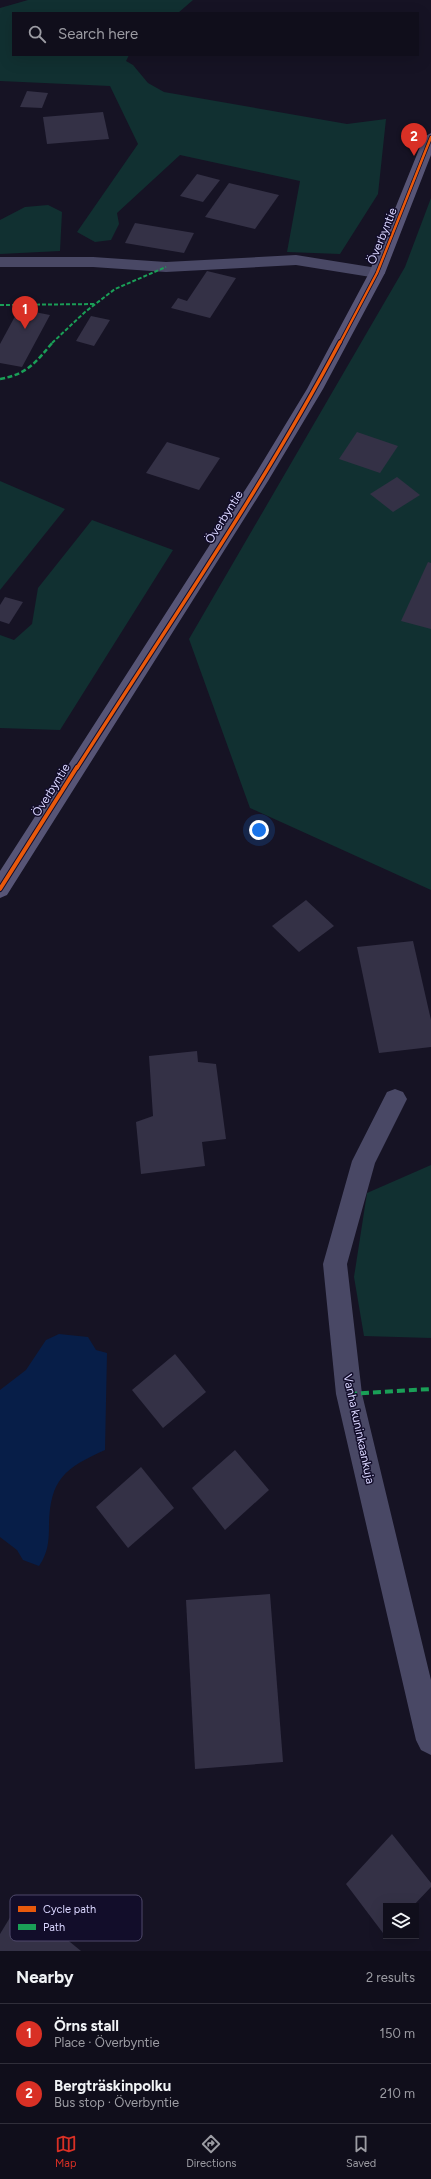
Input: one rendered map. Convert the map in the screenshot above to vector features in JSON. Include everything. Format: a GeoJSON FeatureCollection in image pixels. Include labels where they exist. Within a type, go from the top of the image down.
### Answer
{"type":"FeatureCollection","features":[{"type":"Feature","properties":{"kind":"street","name":"Överbyntie"},"geometry":{"type":"LineString","coordinates":[[0,889],[262,477],[315,389],[377,273],[431,137]]}},
{"type":"Feature","properties":{"kind":"lane"},"geometry":{"type":"LineString","coordinates":[[0,262],[93,262],[166,267],[296,260],[377,273]]}},
{"type":"Feature","properties":{"kind":"lane","name":"Vanha kuninkaankuja"},"geometry":{"type":"LineString","coordinates":[[395,1099],[364,1161],[335,1264],[349,1394],[431,1740]]}},
{"type":"Feature","properties":{"kind":"green space"},"geometry":{"type":"Polygon","coordinates":[[[28,0],[193,0],[179,12],[12,12],[12,56],[128,56],[126,61],[133,65],[148,83],[164,92],[347,124],[386,119],[378,194],[340,254],[287,252],[300,181],[180,155],[117,213],[119,224],[111,240],[95,242],[77,232],[138,144],[110,86],[0,81],[0,8],[28,0]]]}},
{"type":"Feature","properties":{"kind":"green space"},"geometry":{"type":"Polygon","coordinates":[[[431,198],[431,890],[250,808],[189,639],[405,267],[431,198]]]}},
{"type":"Feature","properties":{"kind":"green space"},"geometry":{"type":"Polygon","coordinates":[[[48,205],[62,212],[60,251],[0,254],[0,220],[25,207],[48,205]]]}},
{"type":"Feature","properties":{"kind":"green space"},"geometry":{"type":"Polygon","coordinates":[[[0,481],[65,509],[0,590],[0,481]]]}},
{"type":"Feature","properties":{"kind":"green space"},"geometry":{"type":"Polygon","coordinates":[[[92,520],[173,550],[60,730],[0,728],[0,635],[14,640],[32,624],[38,588],[92,520]]]}},
{"type":"Feature","properties":{"kind":"green space"},"geometry":{"type":"Polygon","coordinates":[[[431,1165],[431,1338],[364,1336],[354,1277],[367,1193],[431,1165]]]}},
{"type":"Feature","properties":{"kind":"water"},"geometry":{"type":"Polygon","coordinates":[[[59,1334],[88,1337],[96,1350],[107,1353],[105,1450],[80,1463],[62,1477],[53,1496],[50,1509],[47,1547],[39,1566],[23,1560],[17,1550],[0,1537],[0,1390],[26,1370],[46,1340],[59,1334]]]}},
{"type":"Feature","properties":{"kind":"building"},"geometry":{"type":"Polygon","coordinates":[[[27,91],[48,93],[42,108],[20,107],[27,91]]]}},
{"type":"Feature","properties":{"kind":"building"},"geometry":{"type":"Polygon","coordinates":[[[103,112],[109,139],[47,144],[43,117],[103,112]]]}},
{"type":"Feature","properties":{"kind":"building"},"geometry":{"type":"Polygon","coordinates":[[[197,174],[220,180],[203,202],[180,196],[197,174]]]}},
{"type":"Feature","properties":{"kind":"building"},"geometry":{"type":"Polygon","coordinates":[[[229,183],[279,195],[255,229],[205,217],[229,183]]]}},
{"type":"Feature","properties":{"kind":"building"},"geometry":{"type":"Polygon","coordinates":[[[135,223],[194,233],[184,253],[125,243],[135,223]]]}},
{"type":"Feature","properties":{"kind":"building"},"geometry":{"type":"Polygon","coordinates":[[[207,271],[236,278],[210,318],[171,308],[178,298],[187,301],[207,271]]]}},
{"type":"Feature","properties":{"kind":"building"},"geometry":{"type":"Polygon","coordinates":[[[19,309],[50,315],[22,367],[0,363],[0,344],[19,309]]]}},
{"type":"Feature","properties":{"kind":"building"},"geometry":{"type":"Polygon","coordinates":[[[91,316],[110,320],[94,346],[76,341],[91,316]]]}},
{"type":"Feature","properties":{"kind":"building"},"geometry":{"type":"Polygon","coordinates":[[[357,432],[398,446],[380,473],[339,459],[357,432]]]}},
{"type":"Feature","properties":{"kind":"building"},"geometry":{"type":"Polygon","coordinates":[[[167,442],[220,458],[199,490],[146,473],[167,442]]]}},
{"type":"Feature","properties":{"kind":"building"},"geometry":{"type":"Polygon","coordinates":[[[397,477],[420,495],[393,512],[370,494],[397,477]]]}},
{"type":"Feature","properties":{"kind":"building"},"geometry":{"type":"Polygon","coordinates":[[[428,562],[431,563],[431,629],[401,621],[428,562]]]}},
{"type":"Feature","properties":{"kind":"building"},"geometry":{"type":"Polygon","coordinates":[[[5,597],[23,602],[9,624],[0,621],[0,605],[5,597]]]}},
{"type":"Feature","properties":{"kind":"building"},"geometry":{"type":"Polygon","coordinates":[[[306,900],[334,926],[299,952],[272,926],[306,900]]]}},
{"type":"Feature","properties":{"kind":"building"},"geometry":{"type":"Polygon","coordinates":[[[413,941],[431,1020],[431,1047],[379,1053],[357,947],[413,941]]]}},
{"type":"Feature","properties":{"kind":"building"},"geometry":{"type":"Polygon","coordinates":[[[197,1051],[198,1062],[216,1064],[226,1139],[202,1142],[205,1166],[141,1174],[136,1122],[153,1116],[149,1056],[197,1051]]]}},
{"type":"Feature","properties":{"kind":"building"},"geometry":{"type":"Polygon","coordinates":[[[175,1354],[206,1392],[163,1428],[132,1390],[175,1354]]]}},
{"type":"Feature","properties":{"kind":"building"},"geometry":{"type":"Polygon","coordinates":[[[235,1450],[269,1490],[225,1530],[192,1488],[235,1450]]]}},
{"type":"Feature","properties":{"kind":"building"},"geometry":{"type":"Polygon","coordinates":[[[141,1467],[174,1508],[128,1548],[96,1507],[141,1467]]]}},
{"type":"Feature","properties":{"kind":"building"},"geometry":{"type":"Polygon","coordinates":[[[270,1594],[283,1762],[195,1769],[186,1600],[270,1594]]]}},
{"type":"Feature","properties":{"kind":"building"},"geometry":{"type":"Polygon","coordinates":[[[392,1834],[431,1883],[431,1887],[416,1903],[383,1903],[383,1933],[346,1884],[392,1834]]]}},
{"type":"Feature","properties":{"kind":"building"},"geometry":{"type":"Polygon","coordinates":[[[10,1918],[10,1941],[69,1941],[81,1951],[0,1951],[0,1934],[10,1918]]]}},
{"type":"Feature","properties":{"kind":"marked path"},"geometry":{"type":"LineString","coordinates":[[0,379],[11,377],[27,370],[78,318],[115,289],[133,279],[166,267]]}},
{"type":"Feature","properties":{"kind":"marked path"},"geometry":{"type":"LineString","coordinates":[[0,305],[96,304]]}},
{"type":"Feature","properties":{"kind":"marked path"},"geometry":{"type":"LineString","coordinates":[[349,1394],[431,1389]]}},
{"type":"Feature","properties":{"kind":"cycle path"},"geometry":{"type":"LineString","coordinates":[[0,889],[262,477],[315,389],[377,273],[431,137]]}},
{"type":"Feature","properties":{"kind":"place","name":"Bergträskinpolku"},"geometry":{"type":"Point","coordinates":[414,156]}},
{"type":"Feature","properties":{"kind":"place","name":"Örns stall"},"geometry":{"type":"Point","coordinates":[25,329]}}]}
